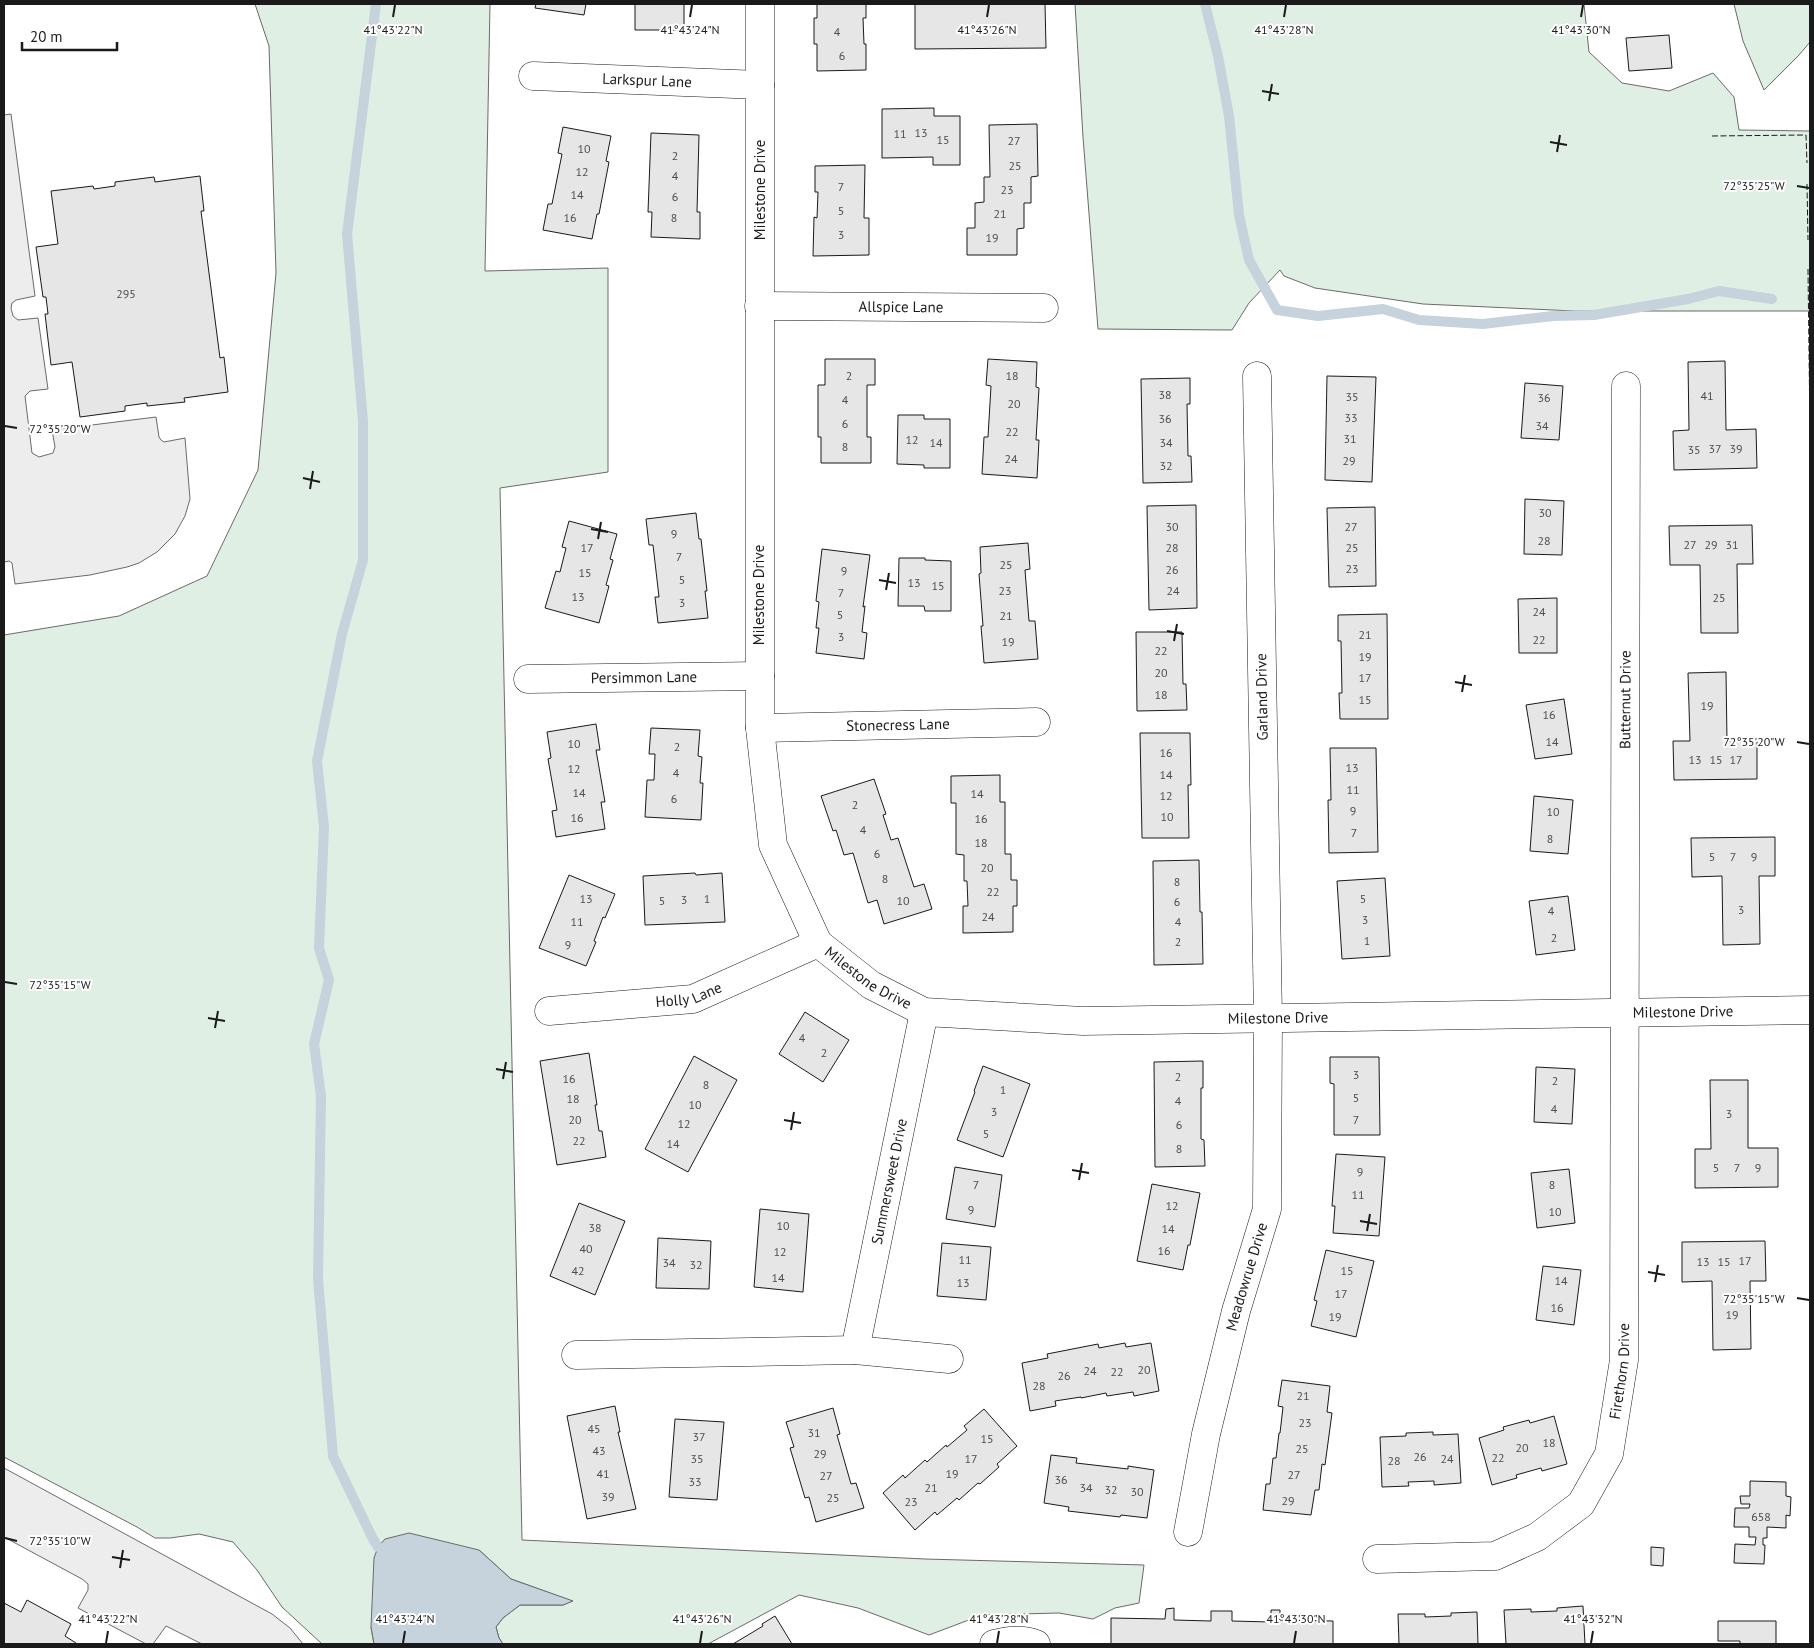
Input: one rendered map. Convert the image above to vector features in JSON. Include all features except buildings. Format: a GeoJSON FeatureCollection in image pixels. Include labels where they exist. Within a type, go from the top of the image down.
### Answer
{"type":"FeatureCollection","features":[{"type":"Feature","properties":{"kind":"street","name":"Milestone Drive"},"geometry":{"type":"LineString","coordinates":[[760,4],[760,728],[773,845],[818,942],[871,985],[924,1012],[1083,1021],[1810,1010]]}},
{"type":"Feature","properties":{"kind":"street","name":"Larkspur Lane"},"geometry":{"type":"LineString","coordinates":[[533,76],[760,85]]}},
{"type":"Feature","properties":{"kind":"street","name":"Allspice Lane"},"geometry":{"type":"LineString","coordinates":[[759,306],[1044,308]]}},
{"type":"Feature","properties":{"kind":"street","name":"Garland Drive"},"geometry":{"type":"LineString","coordinates":[[1257,376],[1268,1018]]}},
{"type":"Feature","properties":{"kind":"street","name":"Butternut Drive"},"geometry":{"type":"LineString","coordinates":[[1624,1012],[1626,386]]}},
{"type":"Feature","properties":{"kind":"street","name":"Persimmon Lane"},"geometry":{"type":"LineString","coordinates":[[528,679],[760,676]]}},
{"type":"Feature","properties":{"kind":"street","name":"Stonecress Lane"},"geometry":{"type":"LineString","coordinates":[[760,728],[1036,722]]}},
{"type":"Feature","properties":{"kind":"street","name":"Holly Lane"},"geometry":{"type":"LineString","coordinates":[[549,1011],[693,999],[818,942]]}},
{"type":"Feature","properties":{"kind":"street","name":"Summersweet Drive"},"geometry":{"type":"LineString","coordinates":[[855,1350],[924,1012]]}},
{"type":"Feature","properties":{"kind":"street","name":"Firethorn Drive"},"geometry":{"type":"LineString","coordinates":[[1377,1559],[1495,1556],[1537,1538],[1581,1504],[1609,1454],[1624,1360],[1624,1012]]}},
{"type":"Feature","properties":{"kind":"street","name":"Meadowrue Drive"},"geometry":{"type":"LineString","coordinates":[[1188,1532],[1206,1434],[1236,1311],[1267,1209],[1268,1018]]}},
{"type":"Feature","properties":{"kind":"street"},"geometry":{"type":"LineString","coordinates":[[576,1355],[855,1350],[949,1359]]}},
{"type":"Feature","properties":{"kind":"street"},"geometry":{"type":"LineString","coordinates":[[994,1644],[1009,1640],[1036,1644]]}},
{"type":"Feature","properties":{"kind":"green space"},"geometry":{"type":"Polygon","coordinates":[[[255,4],[490,4],[485,271],[608,268],[608,472],[500,488],[522,1540],[925,1559],[1144,1565],[1139,1603],[1115,1608],[1093,1619],[1059,1613],[982,1615],[929,1635],[858,1608],[799,1595],[708,1644],[503,1644],[496,1627],[503,1618],[520,1605],[563,1605],[572,1601],[511,1579],[479,1550],[371,1627],[374,1644],[322,1644],[282,1607],[257,1570],[233,1542],[199,1534],[155,1538],[4,1457],[4,635],[119,616],[207,576],[258,470],[276,273],[269,46],[255,4]]]}},
{"type":"Feature","properties":{"kind":"green space"},"geometry":{"type":"Polygon","coordinates":[[[1075,4],[1584,4],[1589,52],[1622,83],[1669,91],[1713,73],[1734,97],[1739,130],[1810,131],[1810,311],[1575,311],[1423,304],[1315,288],[1284,276],[1280,270],[1249,303],[1232,330],[1098,329],[1075,4]]]}},
{"type":"Feature","properties":{"kind":"green space"},"geometry":{"type":"Polygon","coordinates":[[[1734,4],[1810,4],[1810,42],[1764,90],[1743,41],[1734,4]]]}},
{"type":"Feature","properties":{"kind":"shaded area"},"geometry":{"type":"Polygon","coordinates":[[[11,114],[35,296],[16,300],[12,303],[11,308],[13,316],[18,320],[38,318],[48,389],[30,391],[25,396],[32,453],[39,457],[53,453],[55,447],[52,430],[156,417],[161,440],[164,442],[185,438],[190,499],[185,516],[175,534],[157,552],[139,563],[90,575],[15,584],[12,563],[9,561],[4,562],[4,115],[11,114]]]}},
{"type":"Feature","properties":{"kind":"shaded area"},"geometry":{"type":"Polygon","coordinates":[[[4,1468],[272,1614],[290,1628],[303,1644],[202,1644],[166,1626],[153,1644],[146,1644],[78,1608],[88,1590],[88,1584],[4,1537],[4,1468]]]}},
{"type":"Feature","properties":{"kind":"shaded area"},"geometry":{"type":"Polygon","coordinates":[[[409,1533],[479,1550],[511,1579],[573,1601],[563,1605],[520,1605],[503,1618],[496,1627],[503,1644],[374,1644],[371,1627],[374,1558],[378,1547],[385,1539],[409,1533]]]}},
{"type":"Feature","properties":{"kind":"waterway"},"geometry":{"type":"LineString","coordinates":[[376,4],[347,234],[363,421],[363,560],[342,634],[317,761],[324,827],[319,948],[329,980],[314,1044],[321,1096],[318,1279],[333,1456],[378,1547]]}},
{"type":"Feature","properties":{"kind":"waterway"},"geometry":{"type":"LineString","coordinates":[[1205,4],[1218,56],[1229,116],[1239,215],[1249,260],[1277,310],[1318,316],[1383,309],[1419,320],[1483,324],[1553,316],[1594,315],[1688,299],[1719,291],[1772,299]]}},
{"type":"Feature","properties":{"kind":"fence"},"geometry":{"type":"LineString","coordinates":[[1712,136],[1806,135],[1807,163]]}},
{"type":"Feature","properties":{"kind":"fence"},"geometry":{"type":"LineString","coordinates":[[1807,184],[1808,240]]}},
{"type":"Feature","properties":{"kind":"fence"},"geometry":{"type":"LineString","coordinates":[[1808,269],[1810,433]]}}]}
